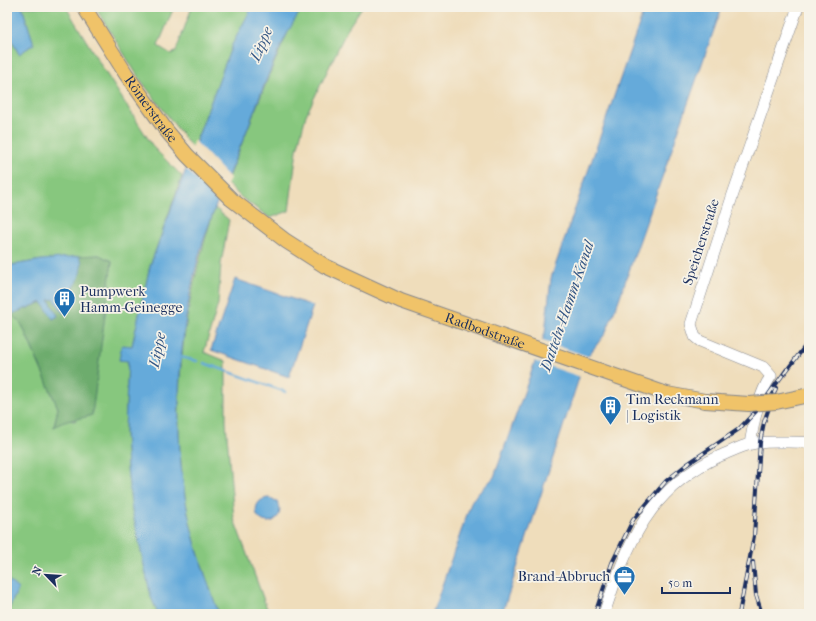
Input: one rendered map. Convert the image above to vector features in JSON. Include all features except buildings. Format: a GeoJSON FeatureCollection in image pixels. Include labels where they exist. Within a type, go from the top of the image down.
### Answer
{"type":"FeatureCollection","features":[{"type":"Feature","properties":{"kind":"main road","name":"Römerstraße"},"geometry":{"type":"LineString","coordinates":[[84,7],[126,74],[187,155],[231,199]]}},
{"type":"Feature","properties":{"kind":"main road","name":"Radbodstraße"},"geometry":{"type":"LineString","coordinates":[[231,199],[286,242],[325,266],[401,301],[594,370],[673,395],[705,401],[749,404],[776,402],[809,395]]}},
{"type":"Feature","properties":{"kind":"street","name":"Speicherstraße"},"geometry":{"type":"LineString","coordinates":[[750,444],[766,383],[771,376],[763,367],[700,341],[695,337],[691,324],[732,197],[798,7]]}},
{"type":"Feature","properties":{"kind":"street"},"geometry":{"type":"LineString","coordinates":[[604,614],[628,550],[650,511],[672,486],[696,468],[750,444],[809,442]]}},
{"type":"Feature","properties":{"kind":"green space"},"geometry":{"type":"Polygon","coordinates":[[[22,7],[66,7],[102,67],[154,148],[182,176],[150,266],[132,346],[119,360],[128,360],[125,431],[127,468],[132,510],[151,597],[158,614],[7,614],[18,589],[7,579],[7,316],[11,314],[22,325],[58,408],[54,427],[65,420],[75,421],[98,358],[112,261],[99,255],[42,260],[7,266],[7,32],[19,54],[34,44],[22,7]]]}},
{"type":"Feature","properties":{"kind":"green space"},"geometry":{"type":"Polygon","coordinates":[[[95,7],[174,7],[158,46],[171,54],[176,51],[192,7],[252,7],[232,45],[193,149],[139,78],[95,7]]]}},
{"type":"Feature","properties":{"kind":"green space"},"geometry":{"type":"Polygon","coordinates":[[[303,7],[362,7],[348,28],[306,115],[297,150],[289,211],[270,218],[242,198],[226,183],[273,66],[293,21],[303,7]]]}},
{"type":"Feature","properties":{"kind":"green space"},"geometry":{"type":"Polygon","coordinates":[[[215,208],[229,220],[221,264],[218,304],[204,352],[226,361],[226,422],[234,519],[269,614],[219,614],[194,538],[188,513],[182,475],[179,436],[179,397],[182,359],[194,282],[215,208]]]}},
{"type":"Feature","properties":{"kind":"green space"},"geometry":{"type":"Polygon","coordinates":[[[99,255],[112,261],[92,415],[68,421],[54,427],[58,408],[22,325],[11,314],[43,302],[53,319],[58,316],[49,300],[62,298],[73,290],[82,262],[79,256],[99,255]]]}},
{"type":"Feature","properties":{"kind":"water"},"geometry":{"type":"Polygon","coordinates":[[[7,7],[22,7],[34,44],[19,54],[7,32],[7,7]]]}},
{"type":"Feature","properties":{"kind":"water","name":"Lippe"},"geometry":{"type":"Polygon","coordinates":[[[252,7],[303,7],[285,37],[271,69],[217,203],[202,245],[187,309],[180,378],[180,448],[188,513],[198,552],[219,614],[158,614],[151,597],[132,510],[127,468],[125,431],[128,361],[119,360],[122,345],[132,346],[150,266],[232,45],[252,7]]]}},
{"type":"Feature","properties":{"kind":"water","name":"Datteln-Hamm-Kanal"},"geometry":{"type":"Polygon","coordinates":[[[645,7],[722,7],[617,305],[605,334],[578,369],[579,378],[502,614],[432,614],[472,500],[494,477],[545,333],[551,278],[645,7]]]}},
{"type":"Feature","properties":{"kind":"water"},"geometry":{"type":"Polygon","coordinates":[[[79,256],[82,262],[79,279],[75,286],[62,298],[68,310],[63,313],[54,299],[49,300],[58,316],[53,319],[42,302],[7,316],[7,266],[79,256]]]}},
{"type":"Feature","properties":{"kind":"water"},"geometry":{"type":"Polygon","coordinates":[[[235,279],[313,306],[289,377],[211,350],[235,279]]]}},
{"type":"Feature","properties":{"kind":"water"},"geometry":{"type":"Polygon","coordinates":[[[268,498],[277,501],[280,510],[277,519],[268,522],[259,519],[256,510],[259,501],[268,498]]]}},
{"type":"Feature","properties":{"kind":"water"},"geometry":{"type":"Polygon","coordinates":[[[7,579],[18,589],[7,612],[7,579]]]}},
{"type":"Feature","properties":{"kind":"pier"},"geometry":{"type":"Polygon","coordinates":[[[194,140],[230,178],[219,203],[184,167],[194,140]]]}},
{"type":"Feature","properties":{"kind":"pier"},"geometry":{"type":"Polygon","coordinates":[[[540,340],[590,357],[580,370],[581,377],[534,361],[540,340]]]}},
{"type":"Feature","properties":{"kind":"waterway"},"geometry":{"type":"LineString","coordinates":[[180,357],[197,361]]}},
{"type":"Feature","properties":{"kind":"waterway"},"geometry":{"type":"LineString","coordinates":[[204,363],[286,392]]}},
{"type":"Feature","properties":{"kind":"railway"},"geometry":{"type":"LineString","coordinates":[[784,374],[809,341]]}},
{"type":"Feature","properties":{"kind":"railway"},"geometry":{"type":"LineString","coordinates":[[595,614],[612,563],[633,520],[666,481],[686,465],[739,429],[758,409],[787,369]]}},
{"type":"Feature","properties":{"kind":"railway"},"geometry":{"type":"LineString","coordinates":[[739,614],[754,536],[760,442],[764,422],[776,388]]}},
{"type":"Feature","properties":{"kind":"railway"},"geometry":{"type":"LineString","coordinates":[[753,562],[756,595],[762,614]]}},
{"type":"Feature","properties":{"kind":"place","name":"Pumpwerk Hamm-Geinegge"},"geometry":{"type":"Point","coordinates":[65,318]}},
{"type":"Feature","properties":{"kind":"place","name":"Tim Reckmann | Logistik"},"geometry":{"type":"Point","coordinates":[611,426]}},
{"type":"Feature","properties":{"kind":"place","name":"Brand-Abbruch"},"geometry":{"type":"Point","coordinates":[625,596]}}]}
